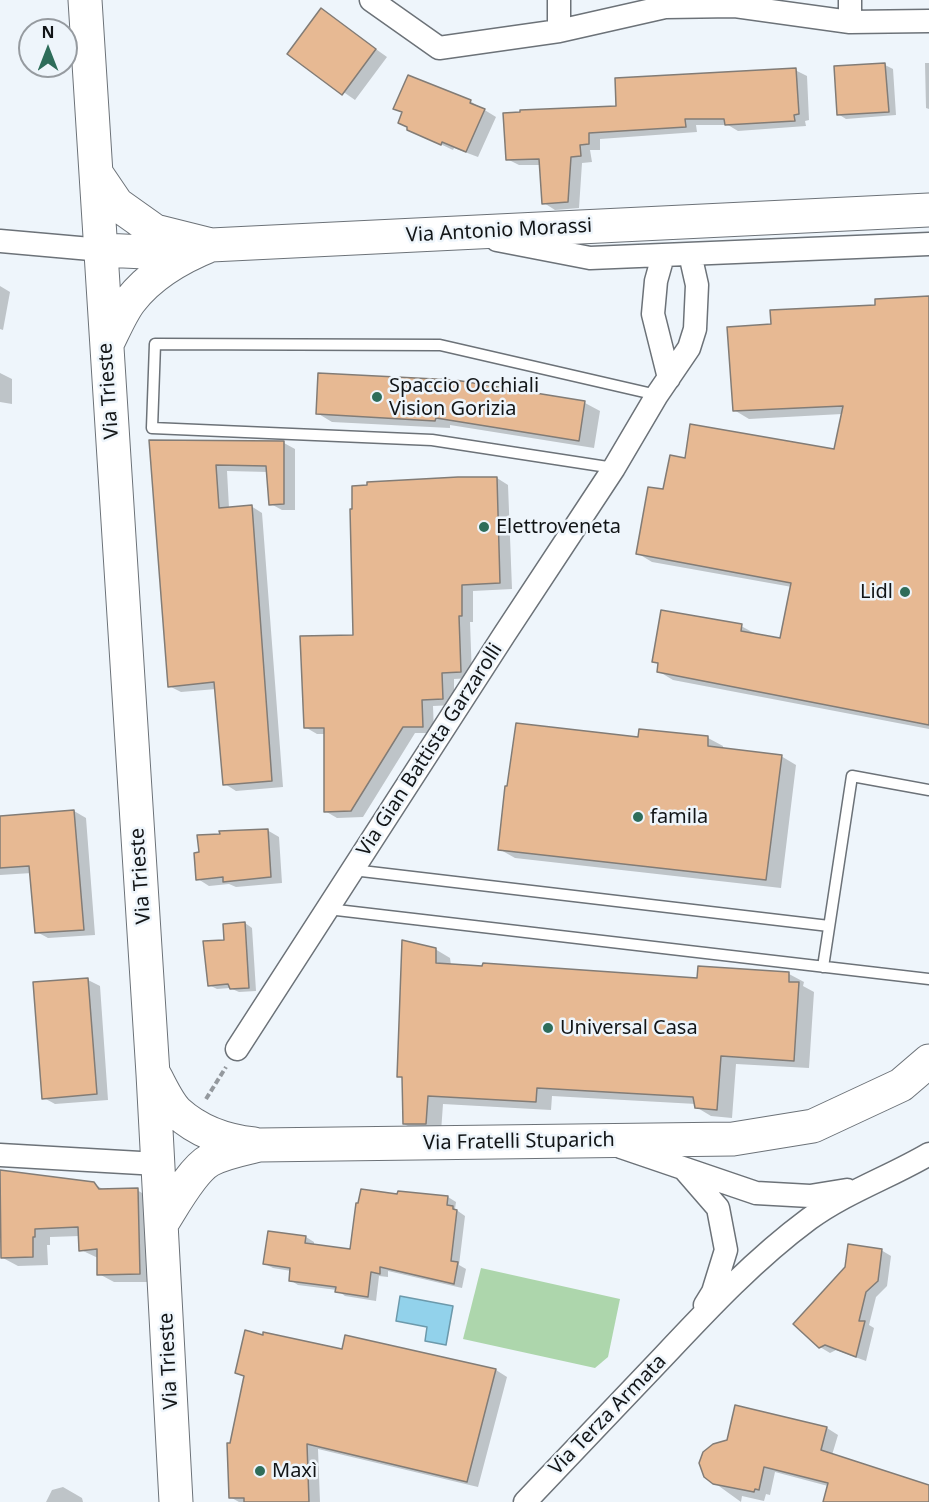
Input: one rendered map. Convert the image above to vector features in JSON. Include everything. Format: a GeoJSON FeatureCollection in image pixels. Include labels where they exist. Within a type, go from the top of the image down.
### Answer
{"type":"FeatureCollection","features":[{"type":"Feature","properties":{"kind":"main road","name":"Via Trieste"},"geometry":{"type":"LineString","coordinates":[[85,0],[153,1074],[176,1502]]}},
{"type":"Feature","properties":{"kind":"main road","name":"Via Antonio Morassi"},"geometry":{"type":"LineString","coordinates":[[96,173],[117,204],[154,231],[200,250],[457,233],[929,210]]}},
{"type":"Feature","properties":{"kind":"main road"},"geometry":{"type":"LineString","coordinates":[[102,250],[200,250]]}},
{"type":"Feature","properties":{"kind":"main road"},"geometry":{"type":"LineString","coordinates":[[106,346],[129,302],[155,276],[200,250]]}},
{"type":"Feature","properties":{"kind":"main road","name":"Via Fratelli Stuparich"},"geometry":{"type":"LineString","coordinates":[[162,1223],[185,1186],[208,1161],[259,1145],[733,1139],[813,1126],[901,1085],[929,1061]]}},
{"type":"Feature","properties":{"kind":"main road"},"geometry":{"type":"LineString","coordinates":[[153,1074],[176,1111],[210,1135],[234,1142],[259,1145]]}},
{"type":"Feature","properties":{"kind":"main road"},"geometry":{"type":"LineString","coordinates":[[158,1164],[208,1161]]}},
{"type":"Feature","properties":{"kind":"street"},"geometry":{"type":"LineString","coordinates":[[371,0],[439,48],[559,31],[665,7],[735,6],[850,11],[929,21]]}},
{"type":"Feature","properties":{"kind":"street"},"geometry":{"type":"LineString","coordinates":[[559,0],[559,31]]}},
{"type":"Feature","properties":{"kind":"street"},"geometry":{"type":"LineString","coordinates":[[457,233],[591,258],[929,244]]}},
{"type":"Feature","properties":{"kind":"street"},"geometry":{"type":"LineString","coordinates":[[0,241],[102,250]]}},
{"type":"Feature","properties":{"kind":"street","name":"Via Gian Battista Garzarolli"},"geometry":{"type":"LineString","coordinates":[[237,1049],[614,468],[689,348],[695,329],[697,285],[690,254]]}},
{"type":"Feature","properties":{"kind":"street"},"geometry":{"type":"LineString","coordinates":[[663,256],[656,281],[653,314],[663,387]]}},
{"type":"Feature","properties":{"kind":"street"},"geometry":{"type":"LineString","coordinates":[[603,1141],[756,1193],[810,1196],[860,1188]]}},
{"type":"Feature","properties":{"kind":"street","name":"Via Terza Armata"},"geometry":{"type":"LineString","coordinates":[[525,1502],[691,1327],[769,1250],[811,1217],[860,1188],[901,1171],[929,1154]]}},
{"type":"Feature","properties":{"kind":"street"},"geometry":{"type":"LineString","coordinates":[[0,1155],[158,1164]]}},
{"type":"Feature","properties":{"kind":"street"},"geometry":{"type":"LineString","coordinates":[[901,1171],[929,1165]]}},
{"type":"Feature","properties":{"kind":"street","name":"Via Terza Armata"},"geometry":{"type":"LineString","coordinates":[[682,1168],[718,1208],[726,1250],[713,1292],[691,1327]]}},
{"type":"Feature","properties":{"kind":"lane"},"geometry":{"type":"LineString","coordinates":[[614,468],[432,440],[152,428],[154,344],[440,345],[663,387]]}},
{"type":"Feature","properties":{"kind":"lane"},"geometry":{"type":"LineString","coordinates":[[823,967],[852,776],[929,790]]}},
{"type":"Feature","properties":{"kind":"lane"},"geometry":{"type":"LineString","coordinates":[[353,870],[829,926]]}},
{"type":"Feature","properties":{"kind":"lane"},"geometry":{"type":"LineString","coordinates":[[328,909],[929,979]]}},
{"type":"Feature","properties":{"kind":"path"},"geometry":{"type":"LineString","coordinates":[[192,1122],[237,1049]]}},
{"type":"Feature","properties":{"kind":"green space"},"geometry":{"type":"Polygon","coordinates":[[[481,1268],[620,1299],[608,1357],[595,1368],[463,1339],[481,1268]]]}},
{"type":"Feature","properties":{"kind":"water"},"geometry":{"type":"Polygon","coordinates":[[[400,1296],[453,1306],[446,1345],[425,1341],[427,1327],[396,1321],[400,1296]]]}},
{"type":"Feature","properties":{"kind":"building"},"geometry":{"type":"Polygon","coordinates":[[[321,8],[376,49],[342,95],[287,54],[321,8]]]}},
{"type":"Feature","properties":{"kind":"building"},"geometry":{"type":"Polygon","coordinates":[[[885,63],[889,112],[837,115],[834,66],[885,63]]]}},
{"type":"Feature","properties":{"kind":"building"},"geometry":{"type":"Polygon","coordinates":[[[796,68],[799,114],[794,115],[795,121],[725,125],[724,119],[685,119],[686,127],[589,133],[589,144],[580,145],[581,156],[571,157],[568,202],[542,204],[539,159],[506,160],[503,113],[520,112],[520,110],[616,106],[615,78],[796,68]]]}},
{"type":"Feature","properties":{"kind":"building"},"geometry":{"type":"Polygon","coordinates":[[[408,75],[471,100],[470,103],[485,109],[466,152],[442,142],[441,145],[407,130],[407,127],[398,123],[402,112],[393,109],[408,75]]]}},
{"type":"Feature","properties":{"kind":"building"},"geometry":{"type":"Polygon","coordinates":[[[929,296],[929,725],[657,672],[658,663],[652,662],[661,610],[742,624],[741,631],[780,638],[791,583],[636,554],[648,487],[663,489],[670,455],[685,458],[690,424],[834,449],[843,406],[733,411],[727,327],[771,324],[770,310],[875,305],[875,299],[929,296]]]}},
{"type":"Feature","properties":{"kind":"building"},"geometry":{"type":"Polygon","coordinates":[[[318,373],[455,380],[585,401],[579,441],[436,418],[435,421],[316,414],[318,373]]]}},
{"type":"Feature","properties":{"kind":"building"},"geometry":{"type":"Polygon","coordinates":[[[149,440],[284,441],[284,504],[269,505],[266,466],[216,465],[219,508],[252,505],[272,781],[223,785],[214,682],[168,687],[149,440]]]}},
{"type":"Feature","properties":{"kind":"building"},"geometry":{"type":"Polygon","coordinates":[[[497,477],[500,583],[462,585],[462,616],[459,616],[461,672],[442,673],[443,699],[422,700],[423,727],[403,727],[351,811],[324,812],[324,728],[304,728],[300,636],[353,635],[350,509],[352,509],[352,486],[367,485],[367,482],[497,477]]]}},
{"type":"Feature","properties":{"kind":"building","name":"famila"},"geometry":{"type":"Polygon","coordinates":[[[516,723],[638,737],[639,729],[708,736],[708,746],[782,755],[766,880],[498,850],[505,786],[507,786],[516,723]]]}},
{"type":"Feature","properties":{"kind":"building"},"geometry":{"type":"Polygon","coordinates":[[[74,810],[84,930],[35,933],[29,866],[0,868],[0,816],[74,810]]]}},
{"type":"Feature","properties":{"kind":"building"},"geometry":{"type":"Polygon","coordinates":[[[268,829],[271,877],[223,882],[223,877],[196,880],[194,853],[199,852],[197,835],[220,834],[219,831],[268,829]]]}},
{"type":"Feature","properties":{"kind":"building"},"geometry":{"type":"Polygon","coordinates":[[[245,922],[249,988],[230,989],[228,984],[208,986],[203,941],[224,940],[223,924],[245,922]]]}},
{"type":"Feature","properties":{"kind":"building","name":"Universal Casa"},"geometry":{"type":"Polygon","coordinates":[[[402,940],[436,948],[436,963],[482,966],[483,963],[697,978],[698,966],[789,972],[789,982],[799,982],[794,1061],[721,1056],[717,1110],[695,1108],[693,1097],[537,1088],[536,1102],[428,1096],[426,1124],[403,1124],[402,1077],[397,1077],[402,940]]]}},
{"type":"Feature","properties":{"kind":"building"},"geometry":{"type":"Polygon","coordinates":[[[88,978],[97,1094],[42,1099],[33,982],[88,978]]]}},
{"type":"Feature","properties":{"kind":"building"},"geometry":{"type":"Polygon","coordinates":[[[0,1170],[94,1182],[99,1189],[138,1188],[140,1274],[97,1275],[97,1249],[79,1251],[78,1227],[35,1229],[33,1257],[1,1258],[0,1170]]]}},
{"type":"Feature","properties":{"kind":"building"},"geometry":{"type":"Polygon","coordinates":[[[361,1189],[397,1194],[398,1191],[448,1196],[447,1205],[457,1210],[451,1261],[458,1262],[454,1284],[380,1267],[380,1274],[371,1272],[368,1297],[335,1292],[336,1287],[289,1281],[290,1268],[263,1264],[268,1231],[306,1236],[305,1243],[350,1249],[356,1203],[358,1203],[361,1189]]]}},
{"type":"Feature","properties":{"kind":"building"},"geometry":{"type":"Polygon","coordinates":[[[848,1244],[882,1249],[878,1281],[866,1292],[859,1321],[865,1321],[856,1357],[825,1345],[819,1348],[793,1324],[845,1267],[848,1244]]]}},
{"type":"Feature","properties":{"kind":"building"},"geometry":{"type":"Polygon","coordinates":[[[245,1330],[342,1349],[345,1335],[496,1369],[467,1482],[307,1444],[309,1502],[244,1502],[244,1498],[229,1498],[227,1443],[230,1443],[244,1376],[235,1373],[245,1330]]]}},
{"type":"Feature","properties":{"kind":"building"},"geometry":{"type":"Polygon","coordinates":[[[735,1405],[827,1427],[821,1450],[929,1485],[929,1502],[823,1502],[828,1483],[764,1467],[759,1490],[755,1489],[754,1492],[713,1484],[704,1477],[699,1463],[703,1452],[713,1444],[727,1440],[735,1405]]]}},
{"type":"Feature","properties":{"kind":"place","name":"Spaccio Occhiali Vision Gorizia"},"geometry":{"type":"Point","coordinates":[377,397]}},
{"type":"Feature","properties":{"kind":"place","name":"Elettroveneta"},"geometry":{"type":"Point","coordinates":[484,527]}},
{"type":"Feature","properties":{"kind":"place","name":"Lidl"},"geometry":{"type":"Point","coordinates":[905,592]}},
{"type":"Feature","properties":{"kind":"place","name":"famila"},"geometry":{"type":"Point","coordinates":[638,817]}},
{"type":"Feature","properties":{"kind":"place","name":"Universal Casa"},"geometry":{"type":"Point","coordinates":[548,1028]}},
{"type":"Feature","properties":{"kind":"place","name":"Maxì"},"geometry":{"type":"Point","coordinates":[260,1471]}}]}
